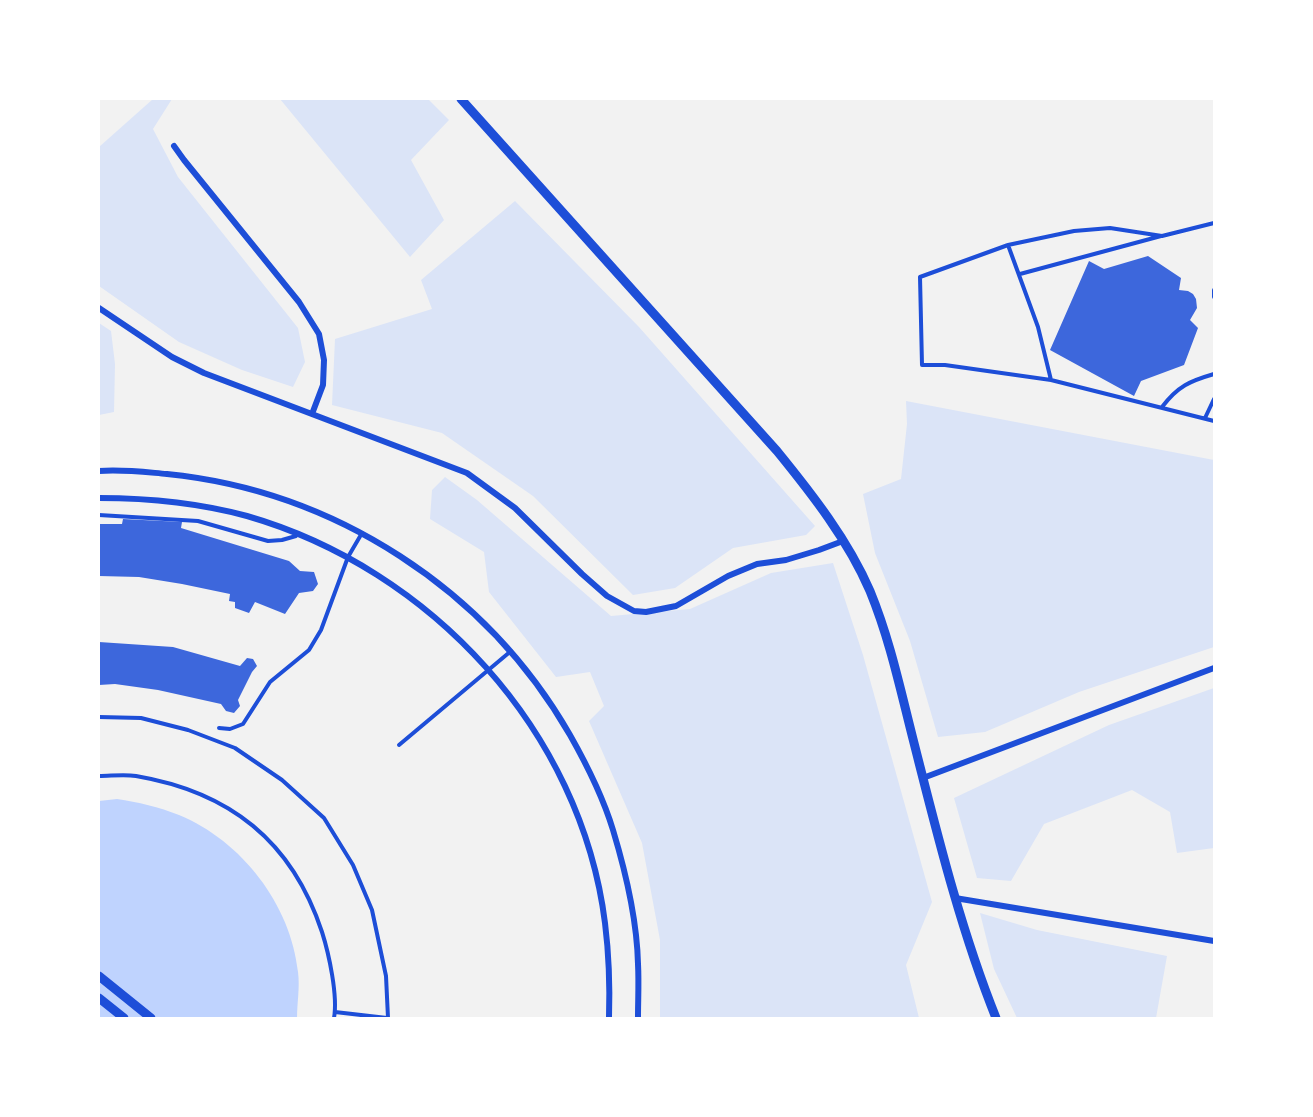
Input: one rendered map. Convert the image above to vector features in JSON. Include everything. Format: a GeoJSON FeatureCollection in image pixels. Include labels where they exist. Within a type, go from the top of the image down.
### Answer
{"type":"FeatureCollection","features":[{"type":"Feature","properties":{"kind":"street"},"geometry":{"type":"LineString","coordinates":[[461,99],[777,451],[812,494],[843,541],[869,589],[890,642],[954,898],[996,1018]]}},
{"type":"Feature","properties":{"kind":"street"},"geometry":{"type":"LineString","coordinates":[[174,146],[299,302],[319,334],[324,360],[323,385],[312,414]]}},
{"type":"Feature","properties":{"kind":"street"},"geometry":{"type":"LineString","coordinates":[[99,308],[164,352],[204,373],[467,473],[515,508],[582,574],[608,596],[634,611],[646,612],[676,606],[757,564],[786,560],[843,541]]}},
{"type":"Feature","properties":{"kind":"street"},"geometry":{"type":"LineString","coordinates":[[99,471],[122,469],[205,478],[286,499],[362,532],[425,572],[467,606],[512,651],[553,706],[587,765],[613,828],[630,894],[639,962],[638,1018]]}},
{"type":"Feature","properties":{"kind":"street"},"geometry":{"type":"LineString","coordinates":[[99,498],[138,498],[193,504],[247,516],[300,534],[348,557],[400,589],[447,627],[490,670],[524,714],[553,762],[576,813],[594,866],[605,921],[610,977],[609,1018]]}},
{"type":"Feature","properties":{"kind":"street"},"geometry":{"type":"LineString","coordinates":[[923,778],[1214,668]]}},
{"type":"Feature","properties":{"kind":"street"},"geometry":{"type":"LineString","coordinates":[[954,898],[1214,941]]}},
{"type":"Feature","properties":{"kind":"street"},"geometry":{"type":"LineString","coordinates":[[99,976],[151,1018]]}},
{"type":"Feature","properties":{"kind":"street"},"geometry":{"type":"LineString","coordinates":[[99,998],[124,1018]]}},
{"type":"Feature","properties":{"kind":"lane"},"geometry":{"type":"LineString","coordinates":[[1020,274],[1214,223]]}},
{"type":"Feature","properties":{"kind":"lane"},"geometry":{"type":"LineString","coordinates":[[1162,236],[1110,228],[1074,231],[1008,245],[920,277],[922,365],[945,365],[1050,380],[1214,421]]}},
{"type":"Feature","properties":{"kind":"lane"},"geometry":{"type":"LineString","coordinates":[[1008,245],[1038,327],[1050,380]]}},
{"type":"Feature","properties":{"kind":"lane"},"geometry":{"type":"LineString","coordinates":[[1214,290],[1214,297]]}},
{"type":"Feature","properties":{"kind":"lane"},"geometry":{"type":"LineString","coordinates":[[1162,407],[1181,386],[1214,374]]}},
{"type":"Feature","properties":{"kind":"lane"},"geometry":{"type":"LineString","coordinates":[[1206,418],[1214,399]]}},
{"type":"Feature","properties":{"kind":"lane"},"geometry":{"type":"LineString","coordinates":[[99,515],[198,521],[268,542],[300,534]]}},
{"type":"Feature","properties":{"kind":"lane"},"geometry":{"type":"LineString","coordinates":[[219,728],[230,729],[243,724],[270,682],[309,650],[321,630],[348,557],[362,532]]}},
{"type":"Feature","properties":{"kind":"lane"},"geometry":{"type":"LineString","coordinates":[[399,745],[512,651]]}},
{"type":"Feature","properties":{"kind":"lane"},"geometry":{"type":"LineString","coordinates":[[99,717],[141,718],[188,730],[235,748],[282,780],[324,818],[353,865],[372,910],[386,976],[387,1018],[335,1012]]}},
{"type":"Feature","properties":{"kind":"lane"},"geometry":{"type":"LineString","coordinates":[[99,776],[134,776],[197,791],[229,808],[258,828],[293,869],[315,911],[330,958],[334,1018]]}},
{"type":"Feature","properties":{"kind":"shaded area"},"geometry":{"type":"Polygon","coordinates":[[[153,99],[172,99],[153,129],[178,177],[298,328],[305,362],[293,387],[242,370],[179,342],[99,286],[99,147],[153,99]]]}},
{"type":"Feature","properties":{"kind":"shaded area"},"geometry":{"type":"Polygon","coordinates":[[[280,99],[428,99],[449,120],[411,160],[444,220],[410,257],[280,99]]]}},
{"type":"Feature","properties":{"kind":"shaded area"},"geometry":{"type":"Polygon","coordinates":[[[515,201],[639,327],[815,526],[806,535],[733,548],[675,588],[633,595],[533,496],[442,433],[332,405],[335,339],[432,309],[421,280],[515,201]]]}},
{"type":"Feature","properties":{"kind":"shaded area"},"geometry":{"type":"Polygon","coordinates":[[[99,323],[111,331],[115,364],[114,412],[99,415],[99,323]]]}},
{"type":"Feature","properties":{"kind":"shaded area"},"geometry":{"type":"Polygon","coordinates":[[[906,401],[1214,460],[1214,647],[1079,692],[985,732],[938,737],[910,641],[875,553],[863,494],[901,479],[907,424],[906,401]]]}},
{"type":"Feature","properties":{"kind":"shaded area"},"geometry":{"type":"Polygon","coordinates":[[[445,477],[477,500],[611,616],[690,609],[771,573],[833,563],[863,655],[932,902],[906,965],[919,1018],[660,1018],[660,940],[642,843],[589,721],[604,706],[590,672],[556,677],[489,592],[484,552],[430,519],[432,490],[445,477]]]}},
{"type":"Feature","properties":{"kind":"shaded area"},"geometry":{"type":"Polygon","coordinates":[[[1214,688],[1214,848],[1177,853],[1170,812],[1132,790],[1044,824],[1011,881],[977,878],[954,798],[1109,725],[1214,688]]]}},
{"type":"Feature","properties":{"kind":"shaded area"},"geometry":{"type":"Polygon","coordinates":[[[980,913],[1037,930],[1167,956],[1156,1018],[1017,1018],[994,969],[980,913]]]}},
{"type":"Feature","properties":{"kind":"water"},"geometry":{"type":"Polygon","coordinates":[[[117,799],[164,810],[202,826],[242,858],[260,878],[285,923],[293,947],[299,978],[297,1018],[99,1018],[99,801],[117,799]]]}},
{"type":"Feature","properties":{"kind":"building"},"geometry":{"type":"Polygon","coordinates":[[[1148,256],[1181,278],[1179,290],[1193,294],[1197,308],[1190,320],[1198,328],[1184,365],[1141,381],[1134,396],[1050,350],[1089,261],[1104,269],[1148,256]]]}},
{"type":"Feature","properties":{"kind":"building"},"geometry":{"type":"Polygon","coordinates":[[[123,519],[182,522],[181,528],[289,561],[300,571],[314,572],[318,584],[313,591],[299,593],[285,614],[255,602],[249,613],[235,608],[235,602],[229,601],[230,594],[139,577],[99,576],[99,524],[122,524],[123,519]]]}},
{"type":"Feature","properties":{"kind":"building"},"geometry":{"type":"Polygon","coordinates":[[[99,642],[173,647],[240,666],[247,658],[253,659],[257,666],[238,700],[240,706],[234,713],[226,711],[221,704],[158,690],[115,684],[99,685],[99,642]]]}}]}
